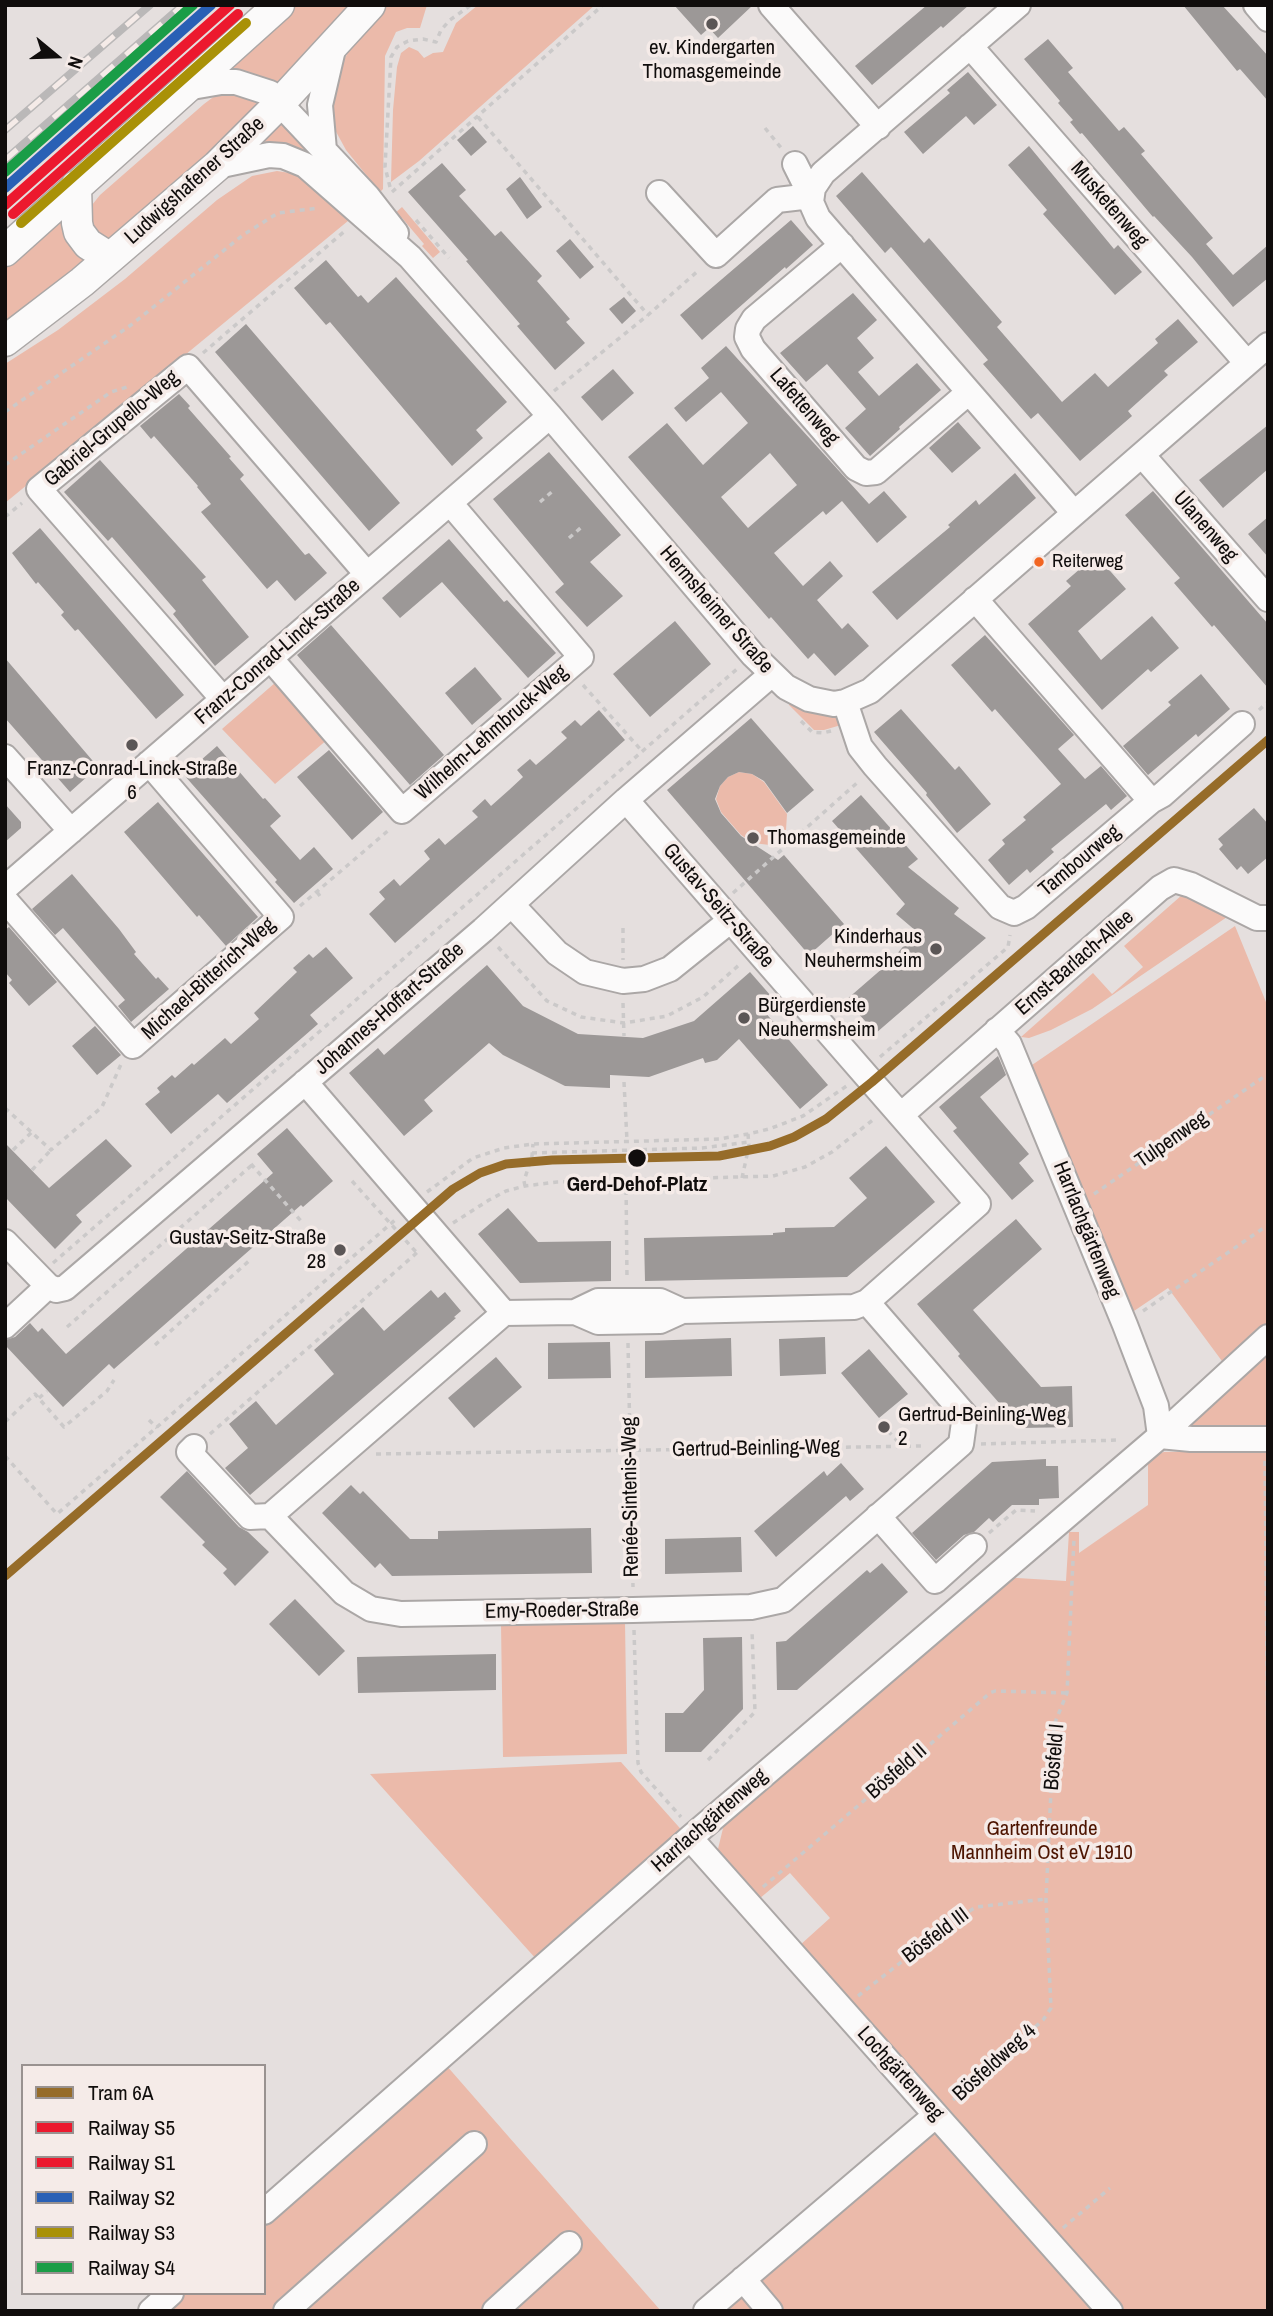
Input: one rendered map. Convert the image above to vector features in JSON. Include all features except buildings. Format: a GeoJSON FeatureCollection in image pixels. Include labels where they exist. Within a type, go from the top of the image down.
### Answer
{"type":"FeatureCollection","features":[{"type":"Feature","properties":{"kind":"main road"},"geometry":{"type":"LineString","coordinates":[[5,251],[279,5]]}},
{"type":"Feature","properties":{"kind":"main road","name":"Ludwigshafener Straße"},"geometry":{"type":"LineString","coordinates":[[5,341],[110,258],[217,166],[279,104],[370,5]]}},
{"type":"Feature","properties":{"kind":"main road"},"geometry":{"type":"LineString","coordinates":[[76,186],[79,232],[88,244],[110,258]]}},
{"type":"Feature","properties":{"kind":"street"},"geometry":{"type":"LineString","coordinates":[[771,5],[878,127]]}},
{"type":"Feature","properties":{"kind":"street"},"geometry":{"type":"LineString","coordinates":[[811,197],[813,188],[823,173],[1017,5]]}},
{"type":"Feature","properties":{"kind":"street"},"geometry":{"type":"LineString","coordinates":[[1256,5],[1268,19]]}},
{"type":"Feature","properties":{"kind":"street"},"geometry":{"type":"LineString","coordinates":[[324,150],[320,105],[334,45]]}},
{"type":"Feature","properties":{"kind":"street","name":"Musketenweg"},"geometry":{"type":"LineString","coordinates":[[970,46],[1247,363]]}},
{"type":"Feature","properties":{"kind":"street","name":"Hermsheimer Straße"},"geometry":{"type":"LineString","coordinates":[[186,88],[236,82],[270,93],[376,205],[393,226],[408,255],[753,655],[786,687],[809,699],[834,704],[845,702]]}},
{"type":"Feature","properties":{"kind":"street","name":"Hermsheimer Straße"},"geometry":{"type":"LineString","coordinates":[[217,166],[269,155],[295,159],[376,205]]}},
{"type":"Feature","properties":{"kind":"street"},"geometry":{"type":"LineString","coordinates":[[795,164],[818,218],[1074,513]]}},
{"type":"Feature","properties":{"kind":"street"},"geometry":{"type":"LineString","coordinates":[[659,193],[716,255],[777,200],[811,197]]}},
{"type":"Feature","properties":{"kind":"street","name":"Lafettenweg"},"geometry":{"type":"LineString","coordinates":[[842,246],[754,319],[747,333],[753,349],[839,448],[859,470],[869,474],[876,472],[969,392]]}},
{"type":"Feature","properties":{"kind":"street"},"geometry":{"type":"LineString","coordinates":[[1014,913],[1000,906],[875,766],[860,747],[845,702],[870,691],[1268,345]]}},
{"type":"Feature","properties":{"kind":"street","name":"Gabriel-Grupello-Weg"},"geometry":{"type":"LineString","coordinates":[[223,699],[39,489],[188,367],[367,574]]}},
{"type":"Feature","properties":{"kind":"street","name":"Franz-Conrad-Linck-Straße"},"geometry":{"type":"LineString","coordinates":[[5,888],[450,503],[544,410]]}},
{"type":"Feature","properties":{"kind":"street","name":"Ulanenweg"},"geometry":{"type":"LineString","coordinates":[[1142,455],[1268,599]]}},
{"type":"Feature","properties":{"kind":"street","name":"Wilhelm-Lehmbruck-Weg"},"geometry":{"type":"LineString","coordinates":[[270,658],[402,811],[581,657],[450,503]]}},
{"type":"Feature","properties":{"kind":"street"},"geometry":{"type":"LineString","coordinates":[[975,600],[1151,801]]}},
{"type":"Feature","properties":{"kind":"street","name":"Johannes-Hoffart-Straße"},"geometry":{"type":"LineString","coordinates":[[43,1281],[57,1290],[65,1288],[512,905],[626,800],[772,674]]}},
{"type":"Feature","properties":{"kind":"street","name":"Tambourweg"},"geometry":{"type":"LineString","coordinates":[[1014,913],[1026,907],[1151,801],[1163,795],[1242,724]]}},
{"type":"Feature","properties":{"kind":"street"},"geometry":{"type":"LineString","coordinates":[[5,757],[71,831]]}},
{"type":"Feature","properties":{"kind":"street","name":"Michael-Bitterich-Weg"},"geometry":{"type":"LineString","coordinates":[[5,900],[133,1046],[281,917],[149,763]]}},
{"type":"Feature","properties":{"kind":"street","name":"Gustav-Seitz-Straße"},"geometry":{"type":"LineString","coordinates":[[626,800],[978,1204],[867,1302]]}},
{"type":"Feature","properties":{"kind":"street","name":"Ernst-Barlach-Allee"},"geometry":{"type":"LineString","coordinates":[[901,1115],[1003,1037],[1160,888],[1174,880],[1191,885],[1257,918],[1268,918]]}},
{"type":"Feature","properties":{"kind":"street"},"geometry":{"type":"LineString","coordinates":[[512,905],[558,953],[585,972],[623,981],[643,979],[670,969],[693,953],[725,913]]}},
{"type":"Feature","properties":{"kind":"street","name":"Harrlachgärtenweg"},"geometry":{"type":"LineString","coordinates":[[1003,1037],[1125,1325],[1156,1406],[1160,1436]]}},
{"type":"Feature","properties":{"kind":"street"},"geometry":{"type":"LineString","coordinates":[[305,1082],[503,1313]]}},
{"type":"Feature","properties":{"kind":"street"},"geometry":{"type":"LineString","coordinates":[[5,1241],[43,1281],[5,1326]]}},
{"type":"Feature","properties":{"kind":"street"},"geometry":{"type":"LineString","coordinates":[[194,1447],[189,1452],[250,1517],[270,1516],[503,1313],[575,1312],[598,1322],[628,1311],[660,1321],[682,1311],[854,1307],[867,1302],[965,1415],[961,1444]]}},
{"type":"Feature","properties":{"kind":"street","name":"Harrlachgärtenweg"},"geometry":{"type":"LineString","coordinates":[[266,2210],[690,1838],[1160,1436],[1268,1338]]}},
{"type":"Feature","properties":{"kind":"street"},"geometry":{"type":"LineString","coordinates":[[1160,1436],[1191,1439],[1266,1439]]}},
{"type":"Feature","properties":{"kind":"street","name":"Emy-Roeder-Straße"},"geometry":{"type":"LineString","coordinates":[[270,1516],[344,1593],[371,1609],[401,1614],[751,1607],[783,1600],[961,1444]]}},
{"type":"Feature","properties":{"kind":"street"},"geometry":{"type":"LineString","coordinates":[[878,1516],[934,1581],[974,1546]]}},
{"type":"Feature","properties":{"kind":"street","name":"Lochgärtenweg"},"geometry":{"type":"LineString","coordinates":[[690,1838],[1110,2311]]}},
{"type":"Feature","properties":{"kind":"street"},"geometry":{"type":"LineString","coordinates":[[706,2311],[936,2115]]}},
{"type":"Feature","properties":{"kind":"street"},"geometry":{"type":"LineString","coordinates":[[286,2311],[474,2144]]}},
{"type":"Feature","properties":{"kind":"street"},"geometry":{"type":"LineString","coordinates":[[495,2311],[569,2244]]}},
{"type":"Feature","properties":{"kind":"street"},"geometry":{"type":"LineString","coordinates":[[743,2279],[770,2311]]}},
{"type":"Feature","properties":{"kind":"street"},"geometry":{"type":"LineString","coordinates":[[151,2311],[169,2295]]}},
{"type":"Feature","properties":{"kind":"path"},"geometry":{"type":"LineString","coordinates":[[376,205],[384,167],[391,57],[397,47],[408,41],[423,39],[436,42],[441,30],[450,20],[471,5]]}},
{"type":"Feature","properties":{"kind":"path"},"geometry":{"type":"LineString","coordinates":[[188,367],[478,117],[603,5]]}},
{"type":"Feature","properties":{"kind":"path"},"geometry":{"type":"LineString","coordinates":[[478,117],[648,315]]}},
{"type":"Feature","properties":{"kind":"path"},"geometry":{"type":"LineString","coordinates":[[376,205],[400,202]]}},
{"type":"Feature","properties":{"kind":"path"},"geometry":{"type":"LineString","coordinates":[[5,412],[131,325],[243,234],[278,213],[324,208]]}},
{"type":"Feature","properties":{"kind":"path"},"geometry":{"type":"LineString","coordinates":[[408,211],[449,258]]}},
{"type":"Feature","properties":{"kind":"path"},"geometry":{"type":"LineString","coordinates":[[544,410],[625,331],[648,315],[716,255]]}},
{"type":"Feature","properties":{"kind":"path"},"geometry":{"type":"LineString","coordinates":[[5,465],[111,392],[138,384],[158,390]]}},
{"type":"Feature","properties":{"kind":"path"},"geometry":{"type":"LineString","coordinates":[[540,502],[554,490]]}},
{"type":"Feature","properties":{"kind":"path"},"geometry":{"type":"LineString","coordinates":[[569,538],[584,525]]}},
{"type":"Feature","properties":{"kind":"path"},"geometry":{"type":"LineString","coordinates":[[43,1281],[641,750],[753,655]]}},
{"type":"Feature","properties":{"kind":"path"},"geometry":{"type":"LineString","coordinates":[[568,668],[659,772]]}},
{"type":"Feature","properties":{"kind":"path"},"geometry":{"type":"LineString","coordinates":[[725,913],[875,766]]}},
{"type":"Feature","properties":{"kind":"path"},"geometry":{"type":"LineString","coordinates":[[281,917],[293,912],[398,822],[402,811]]}},
{"type":"Feature","properties":{"kind":"path"},"geometry":{"type":"LineString","coordinates":[[317,892],[322,899]]}},
{"type":"Feature","properties":{"kind":"path"},"geometry":{"type":"LineString","coordinates":[[5,1455],[57,1514],[438,1182],[473,1157],[504,1148],[533,1144],[719,1139],[748,1134],[803,1116],[838,1094],[1008,947],[1014,913]]}},
{"type":"Feature","properties":{"kind":"path"},"geometry":{"type":"LineString","coordinates":[[32,1170],[51,1150],[102,1107],[117,1069],[133,1046]]}},
{"type":"Feature","properties":{"kind":"path","name":"Tulpenweg"},"geometry":{"type":"LineString","coordinates":[[1076,1205],[1268,1074]]}},
{"type":"Feature","properties":{"kind":"path"},"geometry":{"type":"LineString","coordinates":[[624,1082],[627,1142]]}},
{"type":"Feature","properties":{"kind":"path"},"geometry":{"type":"LineString","coordinates":[[5,1108],[51,1150]]}},
{"type":"Feature","properties":{"kind":"path"},"geometry":{"type":"LineString","coordinates":[[13,1150],[32,1132]]}},
{"type":"Feature","properties":{"kind":"path"},"geometry":{"type":"LineString","coordinates":[[741,1178],[749,1142],[748,1134]]}},
{"type":"Feature","properties":{"kind":"path"},"geometry":{"type":"LineString","coordinates":[[533,1153],[711,1148],[749,1142]]}},
{"type":"Feature","properties":{"kind":"path"},"geometry":{"type":"LineString","coordinates":[[233,1143],[301,1221]]}},
{"type":"Feature","properties":{"kind":"path"},"geometry":{"type":"LineString","coordinates":[[525,1186],[533,1144]]}},
{"type":"Feature","properties":{"kind":"path"},"geometry":{"type":"LineString","coordinates":[[67,1327],[252,1165]]}},
{"type":"Feature","properties":{"kind":"path","name":"Renée-Sintenis-Weg"},"geometry":{"type":"LineString","coordinates":[[626,1180],[638,1763],[641,1772],[687,1823],[690,1838]]}},
{"type":"Feature","properties":{"kind":"path"},"geometry":{"type":"LineString","coordinates":[[194,1447],[416,1254],[352,1181]]}},
{"type":"Feature","properties":{"kind":"path"},"geometry":{"type":"LineString","coordinates":[[1125,1325],[1268,1225]]}},
{"type":"Feature","properties":{"kind":"path"},"geometry":{"type":"LineString","coordinates":[[155,1345],[250,1260]]}},
{"type":"Feature","properties":{"kind":"path"},"geometry":{"type":"LineString","coordinates":[[5,1422],[35,1394],[64,1427],[107,1391],[114,1380]]}},
{"type":"Feature","properties":{"kind":"path"},"geometry":{"type":"LineString","coordinates":[[191,1386],[197,1392]]}},
{"type":"Feature","properties":{"kind":"path"},"geometry":{"type":"LineString","coordinates":[[39,1398],[47,1391]]}},
{"type":"Feature","properties":{"kind":"path"},"geometry":{"type":"LineString","coordinates":[[149,1420],[157,1427]]}},
{"type":"Feature","properties":{"kind":"path"},"geometry":{"type":"LineString","coordinates":[[888,1431],[902,1447]]}},
{"type":"Feature","properties":{"kind":"path"},"geometry":{"type":"LineString","coordinates":[[1266,1439],[1268,1773]]}},
{"type":"Feature","properties":{"kind":"path","name":"Gertrud-Beinling-Weg"},"geometry":{"type":"LineString","coordinates":[[341,1454],[902,1447],[1123,1440]]}},
{"type":"Feature","properties":{"kind":"path","name":"Bösfeld I"},"geometry":{"type":"LineString","coordinates":[[1051,2008],[1046,1899],[1054,1725],[1067,1693],[1076,1507]]}},
{"type":"Feature","properties":{"kind":"path"},"geometry":{"type":"LineString","coordinates":[[974,1546],[1016,1510],[1035,1511]]}},
{"type":"Feature","properties":{"kind":"path"},"geometry":{"type":"LineString","coordinates":[[708,1760],[755,1712],[751,1607]]}},
{"type":"Feature","properties":{"kind":"path","name":"Bösfeld II"},"geometry":{"type":"LineString","coordinates":[[746,1901],[990,1693],[1067,1693]]}},
{"type":"Feature","properties":{"kind":"path","name":"Bösfeld III"},"geometry":{"type":"LineString","coordinates":[[842,2009],[955,1920],[976,1907],[1046,1899]]}},
{"type":"Feature","properties":{"kind":"path","name":"Bösfeldweg 4"},"geometry":{"type":"LineString","coordinates":[[936,2115],[1043,2020],[1051,2008]]}},
{"type":"Feature","properties":{"kind":"path"},"geometry":{"type":"LineString","coordinates":[[1049,2241],[1111,2188]]}},
{"type":"Feature","properties":{"kind":"green space"},"geometry":{"type":"Polygon","coordinates":[[[297,5],[353,5],[281,85],[224,70],[297,5]]]}},
{"type":"Feature","properties":{"kind":"green space"},"geometry":{"type":"Polygon","coordinates":[[[385,5],[427,5],[420,28],[407,28],[396,32],[385,56],[383,189],[380,192],[346,150],[334,128],[329,106],[340,67],[351,47],[385,5]]]}},
{"type":"Feature","properties":{"kind":"green space"},"geometry":{"type":"Polygon","coordinates":[[[478,5],[595,5],[419,161],[391,182],[393,110],[401,53],[409,47],[424,58],[443,52],[456,23],[478,5]]]}},
{"type":"Feature","properties":{"kind":"green space"},"geometry":{"type":"Polygon","coordinates":[[[231,91],[248,93],[263,105],[195,171],[108,241],[93,234],[90,212],[100,195],[204,104],[216,95],[231,91]]]}},
{"type":"Feature","properties":{"kind":"green space"},"geometry":{"type":"Polygon","coordinates":[[[282,121],[353,197],[261,144],[282,121]]]}},
{"type":"Feature","properties":{"kind":"green space"},"geometry":{"type":"Polygon","coordinates":[[[277,171],[303,175],[320,186],[328,203],[330,198],[354,216],[5,503],[5,364],[58,330],[125,279],[217,200],[252,176],[277,171]]]}},
{"type":"Feature","properties":{"kind":"green space"},"geometry":{"type":"Polygon","coordinates":[[[402,207],[440,252],[433,258],[402,218],[399,219],[394,214],[402,207]]]}},
{"type":"Feature","properties":{"kind":"green space"},"geometry":{"type":"Polygon","coordinates":[[[61,216],[85,263],[5,324],[5,265],[61,216]]]}},
{"type":"Feature","properties":{"kind":"green space"},"geometry":{"type":"Polygon","coordinates":[[[276,682],[328,739],[275,784],[222,729],[276,682]]]}},
{"type":"Feature","properties":{"kind":"green space"},"geometry":{"type":"Polygon","coordinates":[[[789,701],[818,714],[836,716],[841,725],[814,730],[789,705],[789,701]]]}},
{"type":"Feature","properties":{"kind":"green space"},"geometry":{"type":"Polygon","coordinates":[[[739,772],[752,774],[764,782],[787,814],[786,830],[777,842],[770,845],[753,843],[741,835],[721,812],[716,799],[720,786],[728,777],[739,772]]]}},
{"type":"Feature","properties":{"kind":"green space"},"geometry":{"type":"Polygon","coordinates":[[[1182,895],[1227,917],[1092,1009],[1051,1030],[1029,1038],[1021,1037],[1093,973],[1112,994],[1143,967],[1124,946],[1182,895]]]}},
{"type":"Feature","properties":{"kind":"green space"},"geometry":{"type":"Polygon","coordinates":[[[1235,926],[1268,1007],[1268,1432],[1187,1434],[1182,1425],[1233,1376],[1168,1288],[1131,1313],[1032,1065],[1235,926]]]}},
{"type":"Feature","properties":{"kind":"green space","name":"Gartenfreunde Mannheim Ost eV 1910"},"geometry":{"type":"Polygon","coordinates":[[[1268,1450],[1268,2311],[1121,2311],[799,1946],[830,1918],[790,1873],[759,1899],[717,1853],[726,1816],[1001,1577],[1066,1581],[1069,1532],[1079,1532],[1079,1553],[1148,1505],[1148,1457],[1164,1452],[1268,1450]]]}},
{"type":"Feature","properties":{"kind":"green space"},"geometry":{"type":"Polygon","coordinates":[[[625,1622],[627,1754],[503,1757],[501,1624],[625,1622]]]}},
{"type":"Feature","properties":{"kind":"green space"},"geometry":{"type":"Polygon","coordinates":[[[621,1762],[686,1835],[537,1960],[370,1774],[621,1762]]]}},
{"type":"Feature","properties":{"kind":"green space"},"geometry":{"type":"Polygon","coordinates":[[[446,2065],[661,2311],[160,2311],[178,2295],[266,2295],[266,2219],[446,2065]]]}},
{"type":"Feature","properties":{"kind":"green space"},"geometry":{"type":"Polygon","coordinates":[[[938,2122],[1101,2311],[715,2311],[938,2122]]]}},
{"type":"Feature","properties":{"kind":"railway"},"geometry":{"type":"LineString","coordinates":[[5,130],[150,5]]}},
{"type":"Feature","properties":{"kind":"railway"},"geometry":{"type":"LineString","coordinates":[[5,160],[183,5]]}},
{"type":"Feature","properties":{"kind":"tram line","name":"6A"},"geometry":{"type":"LineString","coordinates":[[5,1576],[453,1189],[480,1173],[506,1164],[552,1160],[719,1156],[770,1146],[794,1137],[826,1119],[872,1082],[1268,740]]}},
{"type":"Feature","properties":{"kind":"rail line","name":"S4"},"geometry":{"type":"LineString","coordinates":[[5,172],[193,5]]}},
{"type":"Feature","properties":{"kind":"rail line","name":"S2"},"geometry":{"type":"LineString","coordinates":[[5,188],[211,5]]}},
{"type":"Feature","properties":{"kind":"rail line","name":"S5"},"geometry":{"type":"LineString","coordinates":[[5,205],[230,5]]}},
{"type":"Feature","properties":{"kind":"rail line","name":"S1"},"geometry":{"type":"LineString","coordinates":[[13,214],[238,14]]}},
{"type":"Feature","properties":{"kind":"rail line","name":"S3"},"geometry":{"type":"LineString","coordinates":[[21,223],[246,23]]}},
{"type":"Feature","properties":{"kind":"place","name":"ev. Kindergarten Thomasgemeinde"},"geometry":{"type":"Point","coordinates":[712,24]}},
{"type":"Feature","properties":{"kind":"place","name":"Reiterweg"},"geometry":{"type":"Point","coordinates":[1039,562]}},
{"type":"Feature","properties":{"kind":"place","name":"Franz-Conrad-Linck-Straße 6"},"geometry":{"type":"Point","coordinates":[132,745]}},
{"type":"Feature","properties":{"kind":"place","name":"Thomasgemeinde"},"geometry":{"type":"Point","coordinates":[753,838]}},
{"type":"Feature","properties":{"kind":"place","name":"Kinderhaus Neuhermsheim"},"geometry":{"type":"Point","coordinates":[936,949]}},
{"type":"Feature","properties":{"kind":"place","name":"Bürgerdienste Neuhermsheim"},"geometry":{"type":"Point","coordinates":[744,1018]}},
{"type":"Feature","properties":{"kind":"place","name":"Gerd-Dehof-Platz"},"geometry":{"type":"Point","coordinates":[637,1158]}},
{"type":"Feature","properties":{"kind":"place","name":"Gustav-Seitz-Straße 28"},"geometry":{"type":"Point","coordinates":[340,1250]}},
{"type":"Feature","properties":{"kind":"place","name":"Gertrud-Beinling-Weg 2"},"geometry":{"type":"Point","coordinates":[884,1427]}}]}
